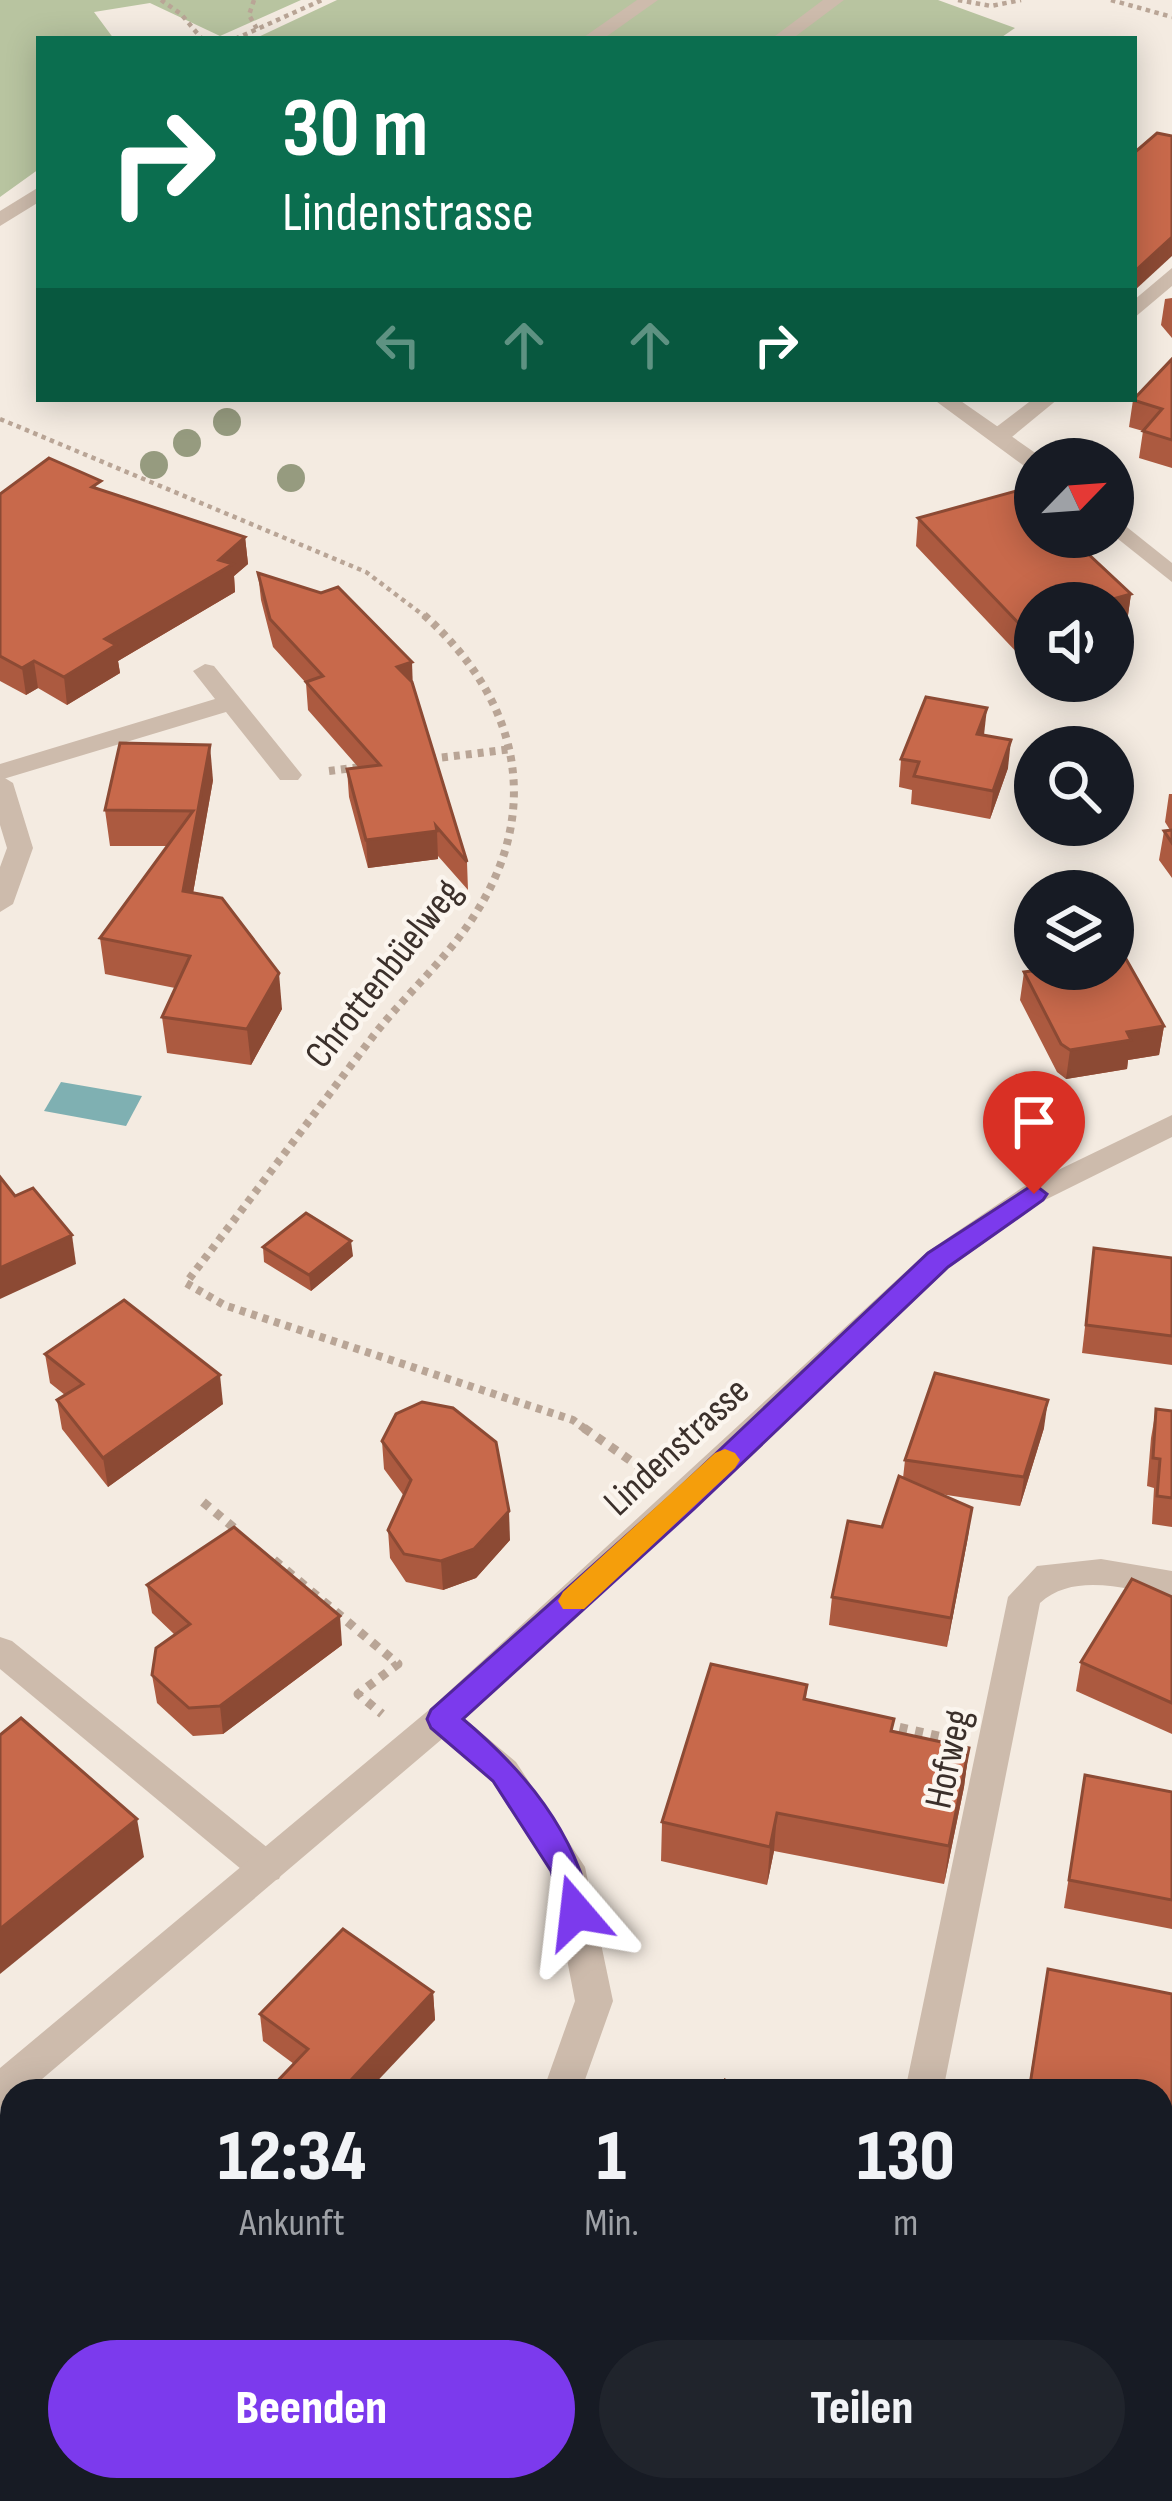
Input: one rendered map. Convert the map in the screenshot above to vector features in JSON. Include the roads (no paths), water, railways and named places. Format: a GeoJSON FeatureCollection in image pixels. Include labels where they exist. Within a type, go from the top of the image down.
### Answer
{"type":"FeatureCollection","features":[{"type":"Feature","properties":{"kind":"street"},"geometry":{"type":"LineString","coordinates":[[595,36],[649,0]]}},
{"type":"Feature","properties":{"kind":"street"},"geometry":{"type":"LineString","coordinates":[[784,36],[835,0]]}},
{"type":"Feature","properties":{"kind":"street"},"geometry":{"type":"LineString","coordinates":[[0,220],[36,195]]}},
{"type":"Feature","properties":{"kind":"street"},"geometry":{"type":"LineString","coordinates":[[1137,309],[1172,274]]}},
{"type":"Feature","properties":{"kind":"street"},"geometry":{"type":"LineString","coordinates":[[948,402],[1014,447]]}},
{"type":"Feature","properties":{"kind":"street"},"geometry":{"type":"LineString","coordinates":[[999,436],[1043,402]]}},
{"type":"Feature","properties":{"kind":"street"},"geometry":{"type":"LineString","coordinates":[[1134,535],[1161,550],[1172,575]]}},
{"type":"Feature","properties":{"kind":"street"},"geometry":{"type":"LineString","coordinates":[[205,671],[289,776]]}},
{"type":"Feature","properties":{"kind":"street"},"geometry":{"type":"LineString","coordinates":[[0,772],[231,702]]}},
{"type":"Feature","properties":{"kind":"street"},"geometry":{"type":"LineString","coordinates":[[0,783],[20,848],[0,904]]}},
{"type":"Feature","properties":{"kind":"street","name":"Lindenstrasse"},"geometry":{"type":"LineString","coordinates":[[14,2079],[442,1719],[683,1502],[938,1260],[1034,1194],[1172,1125]]}},
{"type":"Feature","properties":{"kind":"street","name":"Hofweg"},"geometry":{"type":"LineString","coordinates":[[926,2079],[1025,1597],[1049,1575],[1100,1572],[1172,1585]]}},
{"type":"Feature","properties":{"kind":"street"},"geometry":{"type":"LineString","coordinates":[[0,1649],[266,1868]]}},
{"type":"Feature","properties":{"kind":"street"},"geometry":{"type":"LineString","coordinates":[[442,1719],[504,1772],[567,1868],[595,2001],[566,2079]]}},
{"type":"Feature","properties":{"kind":"water"},"geometry":{"type":"Polygon","coordinates":[[[61,1082],[142,1096],[126,1126],[44,1111],[61,1082]]]}}]}
